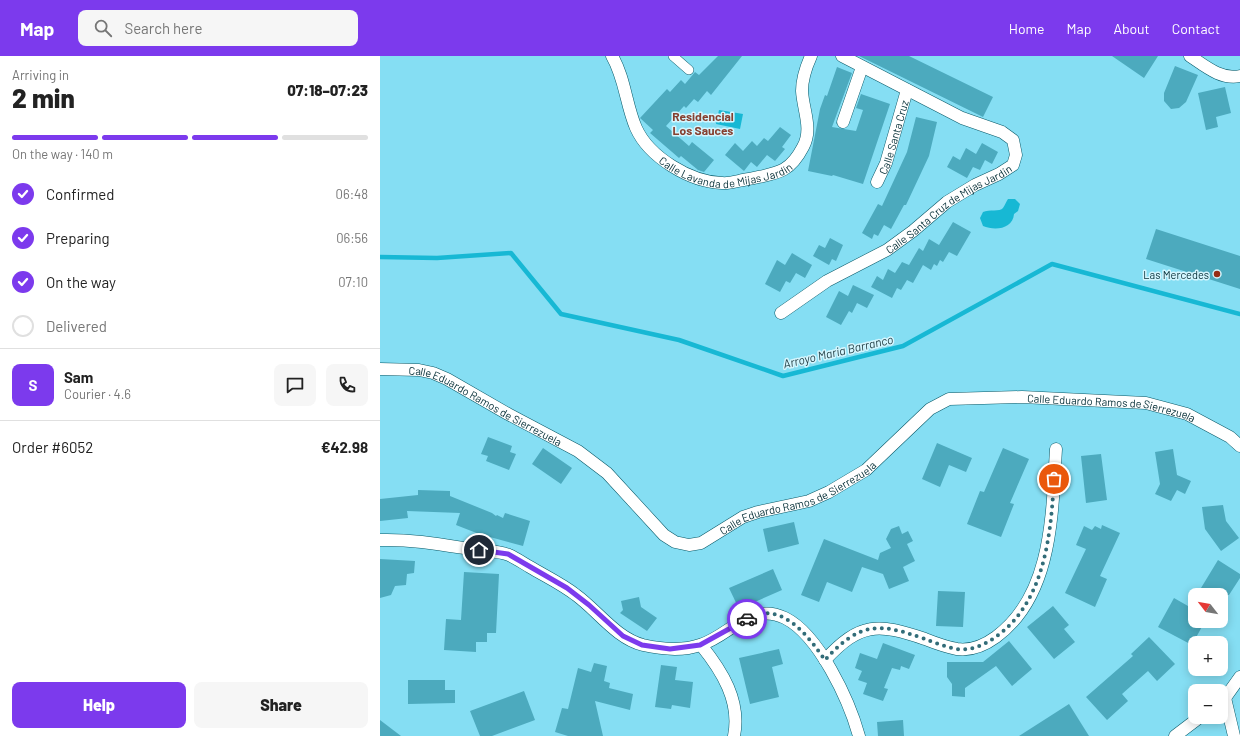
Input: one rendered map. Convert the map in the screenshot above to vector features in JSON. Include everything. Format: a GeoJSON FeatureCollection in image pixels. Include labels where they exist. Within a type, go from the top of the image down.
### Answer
{"type":"FeatureCollection","features":[{"type":"Feature","properties":{"kind":"street","name":"Calle Lavanda de Mijas Jardín"},"geometry":{"type":"LineString","coordinates":[[612,56],[619,67],[637,129],[648,145],[664,160],[685,174],[703,181],[723,183],[778,173],[793,165],[804,146],[808,126],[802,91],[805,70],[812,56]]}},
{"type":"Feature","properties":{"kind":"street"},"geometry":{"type":"LineString","coordinates":[[673,56],[689,70]]}},
{"type":"Feature","properties":{"kind":"street","name":"Calle Santa Cruz de Mijas Jardin"},"geometry":{"type":"LineString","coordinates":[[781,313],[827,281],[887,250],[913,231],[947,202],[1013,165],[1016,155],[1013,140],[1002,132],[962,118],[842,56]]}},
{"type":"Feature","properties":{"kind":"street"},"geometry":{"type":"LineString","coordinates":[[1190,56],[1221,75],[1240,76]]}},
{"type":"Feature","properties":{"kind":"street"},"geometry":{"type":"LineString","coordinates":[[843,122],[862,67]]}},
{"type":"Feature","properties":{"kind":"street","name":"Calle Santa Cruz"},"geometry":{"type":"LineString","coordinates":[[877,182],[886,163],[907,90]]}},
{"type":"Feature","properties":{"kind":"street","name":"Calle Eduardo Ramos de Sierrezuela"},"geometry":{"type":"LineString","coordinates":[[380,369],[419,370],[433,373],[578,450],[607,473],[664,536],[675,542],[689,545],[702,542],[743,517],[809,500],[847,482],[882,456],[930,409],[949,399],[1022,398],[1146,403],[1187,414],[1230,437],[1240,446]]}},
{"type":"Feature","properties":{"kind":"street"},"geometry":{"type":"LineString","coordinates":[[825,660],[839,645],[855,633],[870,628],[903,632],[958,649],[973,648],[988,643],[1003,632],[1014,620],[1024,605],[1036,584],[1042,565],[1051,523],[1056,449]]}},
{"type":"Feature","properties":{"kind":"street"},"geometry":{"type":"LineString","coordinates":[[380,540],[407,539],[508,554],[567,588],[589,605],[623,636],[642,645],[670,649],[700,645],[755,614],[769,614],[783,618],[796,624],[807,635],[825,660],[850,710],[859,736]]}},
{"type":"Feature","properties":{"kind":"street"},"geometry":{"type":"LineString","coordinates":[[700,645],[717,666],[727,684],[737,723],[734,736]]}},
{"type":"Feature","properties":{"kind":"street"},"geometry":{"type":"LineString","coordinates":[[1228,694],[1240,678]]}},
{"type":"Feature","properties":{"kind":"street"},"geometry":{"type":"LineString","coordinates":[[1228,716],[1234,736]]}},
{"type":"Feature","properties":{"kind":"street"},"geometry":{"type":"LineString","coordinates":[[1174,736],[1190,724]]}},
{"type":"Feature","properties":{"kind":"water"},"geometry":{"type":"Polygon","coordinates":[[[719,110],[743,114],[740,129],[716,124],[719,110]]]}},
{"type":"Feature","properties":{"kind":"water"},"geometry":{"type":"Polygon","coordinates":[[[1008,199],[1015,199],[1020,204],[1018,211],[1014,214],[1010,223],[1003,228],[988,228],[983,226],[980,218],[983,212],[1002,209],[1008,199]]]}},
{"type":"Feature","properties":{"kind":"building"},"geometry":{"type":"Polygon","coordinates":[[[718,56],[742,56],[711,95],[707,91],[698,102],[694,99],[686,108],[684,106],[666,126],[689,146],[692,142],[714,160],[704,172],[698,170],[681,156],[679,158],[650,133],[653,130],[640,118],[667,89],[670,92],[681,80],[685,84],[695,72],[699,75],[718,56]]]}},
{"type":"Feature","properties":{"kind":"building"},"geometry":{"type":"Polygon","coordinates":[[[859,56],[909,56],[993,97],[983,117],[859,56]]]}},
{"type":"Feature","properties":{"kind":"building"},"geometry":{"type":"Polygon","coordinates":[[[1112,56],[1158,56],[1144,78],[1112,56]]]}},
{"type":"Feature","properties":{"kind":"building"},"geometry":{"type":"Polygon","coordinates":[[[1175,66],[1198,75],[1186,102],[1179,108],[1171,109],[1164,101],[1164,93],[1175,66]]]}},
{"type":"Feature","properties":{"kind":"building"},"geometry":{"type":"Polygon","coordinates":[[[837,67],[852,73],[832,127],[856,131],[863,110],[856,108],[861,94],[890,104],[863,184],[833,175],[808,171],[820,109],[825,95],[827,96],[837,67]]]}},
{"type":"Feature","properties":{"kind":"building"},"geometry":{"type":"Polygon","coordinates":[[[1225,87],[1231,113],[1216,117],[1218,127],[1206,130],[1198,93],[1225,87]]]}},
{"type":"Feature","properties":{"kind":"building"},"geometry":{"type":"Polygon","coordinates":[[[916,117],[937,122],[929,156],[906,205],[904,205],[891,229],[884,225],[878,236],[874,234],[872,239],[862,233],[878,204],[882,206],[907,152],[916,117]]]}},
{"type":"Feature","properties":{"kind":"building"},"geometry":{"type":"Polygon","coordinates":[[[780,127],[791,135],[782,147],[785,149],[775,161],[767,155],[757,167],[751,162],[744,171],[725,155],[735,143],[743,151],[752,141],[757,146],[764,138],[768,141],[780,127]]]}},
{"type":"Feature","properties":{"kind":"building"},"geometry":{"type":"Polygon","coordinates":[[[982,143],[998,152],[992,164],[985,160],[980,170],[973,167],[967,178],[947,167],[953,156],[960,160],[966,148],[976,154],[982,143]]]}},
{"type":"Feature","properties":{"kind":"building"},"geometry":{"type":"Polygon","coordinates":[[[953,222],[971,232],[957,256],[949,252],[943,262],[940,260],[937,266],[934,264],[931,270],[923,265],[913,283],[907,280],[901,290],[897,288],[892,298],[871,287],[877,276],[883,280],[888,269],[895,273],[902,262],[909,265],[919,248],[923,251],[929,239],[939,245],[953,222]]]}},
{"type":"Feature","properties":{"kind":"building","name":"Las Mercedes"},"geometry":{"type":"Polygon","coordinates":[[[1156,229],[1240,256],[1240,289],[1146,259],[1156,229]]]}},
{"type":"Feature","properties":{"kind":"building"},"geometry":{"type":"Polygon","coordinates":[[[830,238],[843,245],[836,261],[832,259],[829,265],[813,256],[819,245],[825,248],[830,238]]]}},
{"type":"Feature","properties":{"kind":"building"},"geometry":{"type":"Polygon","coordinates":[[[792,253],[812,265],[805,278],[796,273],[790,283],[786,281],[780,292],[765,284],[777,260],[785,265],[792,253]]]}},
{"type":"Feature","properties":{"kind":"building"},"geometry":{"type":"Polygon","coordinates":[[[853,285],[874,295],[867,308],[857,303],[852,313],[849,311],[841,325],[826,317],[839,291],[848,296],[853,285]]]}},
{"type":"Feature","properties":{"kind":"building"},"geometry":{"type":"Polygon","coordinates":[[[488,437],[512,446],[510,452],[516,454],[509,470],[486,461],[488,456],[481,454],[488,437]]]}},
{"type":"Feature","properties":{"kind":"building"},"geometry":{"type":"Polygon","coordinates":[[[937,443],[972,458],[966,472],[949,465],[940,487],[922,479],[937,443]]]}},
{"type":"Feature","properties":{"kind":"building"},"geometry":{"type":"Polygon","coordinates":[[[543,448],[572,468],[561,484],[532,464],[543,448]]]}},
{"type":"Feature","properties":{"kind":"building"},"geometry":{"type":"Polygon","coordinates":[[[1003,448],[1029,459],[1010,503],[1014,504],[1001,537],[967,524],[980,491],[984,492],[1003,448]]]}},
{"type":"Feature","properties":{"kind":"building"},"geometry":{"type":"Polygon","coordinates":[[[1173,449],[1177,475],[1191,481],[1185,494],[1177,490],[1171,501],[1155,494],[1160,484],[1155,452],[1173,449]]]}},
{"type":"Feature","properties":{"kind":"building"},"geometry":{"type":"Polygon","coordinates":[[[1101,454],[1107,500],[1086,503],[1081,456],[1101,454]]]}},
{"type":"Feature","properties":{"kind":"building"},"geometry":{"type":"Polygon","coordinates":[[[418,490],[450,491],[450,496],[496,516],[497,515],[503,518],[505,513],[530,521],[523,546],[479,534],[456,525],[460,513],[407,511],[408,518],[380,521],[380,499],[418,495],[418,490]]]}},
{"type":"Feature","properties":{"kind":"building"},"geometry":{"type":"Polygon","coordinates":[[[1223,505],[1226,521],[1239,538],[1221,551],[1205,529],[1202,507],[1223,505]]]}},
{"type":"Feature","properties":{"kind":"building"},"geometry":{"type":"Polygon","coordinates":[[[794,522],[799,544],[768,552],[763,529],[794,522]]]}},
{"type":"Feature","properties":{"kind":"building"},"geometry":{"type":"Polygon","coordinates":[[[1102,525],[1120,533],[1100,576],[1107,579],[1095,607],[1065,593],[1086,549],[1076,545],[1084,526],[1092,530],[1095,526],[1101,529],[1102,525]]]}},
{"type":"Feature","properties":{"kind":"building"},"geometry":{"type":"Polygon","coordinates":[[[899,526],[902,534],[908,531],[913,541],[907,544],[915,561],[903,567],[909,581],[889,589],[883,574],[862,567],[852,592],[827,582],[819,602],[801,595],[824,539],[878,560],[880,553],[891,548],[886,539],[891,529],[899,526]]]}},
{"type":"Feature","properties":{"kind":"building"},"geometry":{"type":"Polygon","coordinates":[[[380,559],[415,561],[414,573],[407,574],[406,585],[395,586],[391,595],[380,598],[380,559]]]}},
{"type":"Feature","properties":{"kind":"building"},"geometry":{"type":"Polygon","coordinates":[[[1218,560],[1240,574],[1240,578],[1229,595],[1228,588],[1201,588],[1218,560]]]}},
{"type":"Feature","properties":{"kind":"building"},"geometry":{"type":"Polygon","coordinates":[[[773,569],[782,590],[739,609],[729,588],[773,569]]]}},
{"type":"Feature","properties":{"kind":"building"},"geometry":{"type":"Polygon","coordinates":[[[464,572],[499,574],[496,633],[487,633],[487,642],[476,642],[476,652],[444,650],[446,619],[461,620],[464,572]]]}},
{"type":"Feature","properties":{"kind":"building"},"geometry":{"type":"Polygon","coordinates":[[[938,591],[965,592],[963,627],[936,626],[938,591]]]}},
{"type":"Feature","properties":{"kind":"building"},"geometry":{"type":"Polygon","coordinates":[[[639,597],[641,607],[657,618],[647,631],[620,613],[623,610],[621,601],[639,597]]]}},
{"type":"Feature","properties":{"kind":"building"},"geometry":{"type":"Polygon","coordinates":[[[1174,598],[1188,606],[1188,628],[1201,628],[1197,636],[1188,636],[1188,643],[1158,627],[1174,598]]]}},
{"type":"Feature","properties":{"kind":"building"},"geometry":{"type":"Polygon","coordinates":[[[1053,606],[1069,625],[1064,629],[1075,642],[1054,659],[1027,627],[1053,606]]]}},
{"type":"Feature","properties":{"kind":"building"},"geometry":{"type":"Polygon","coordinates":[[[1149,637],[1175,664],[1157,681],[1148,671],[1122,694],[1128,701],[1107,720],[1086,697],[1133,656],[1131,654],[1149,637]]]}},
{"type":"Feature","properties":{"kind":"building"},"geometry":{"type":"Polygon","coordinates":[[[1009,641],[1032,669],[1012,686],[996,666],[965,688],[965,697],[952,696],[952,684],[947,677],[947,662],[983,662],[1009,641]]]}},
{"type":"Feature","properties":{"kind":"building"},"geometry":{"type":"Polygon","coordinates":[[[883,643],[915,655],[909,669],[901,666],[900,670],[892,668],[884,688],[888,689],[883,701],[863,694],[867,683],[858,680],[862,671],[855,668],[860,653],[877,659],[883,643]]]}},
{"type":"Feature","properties":{"kind":"building"},"geometry":{"type":"Polygon","coordinates":[[[779,649],[783,664],[772,667],[779,697],[750,704],[739,658],[779,649]]]}},
{"type":"Feature","properties":{"kind":"building"},"geometry":{"type":"Polygon","coordinates":[[[594,663],[607,666],[604,681],[610,683],[609,688],[633,694],[630,710],[595,701],[603,736],[568,736],[555,732],[562,708],[568,709],[578,668],[591,672],[594,663]]]}},
{"type":"Feature","properties":{"kind":"building"},"geometry":{"type":"Polygon","coordinates":[[[661,665],[677,667],[675,680],[693,682],[690,708],[672,705],[671,709],[655,707],[661,665]]]}},
{"type":"Feature","properties":{"kind":"building"},"geometry":{"type":"Polygon","coordinates":[[[408,680],[445,680],[445,690],[455,690],[455,703],[408,704],[408,680]]]}},
{"type":"Feature","properties":{"kind":"building"},"geometry":{"type":"Polygon","coordinates":[[[524,691],[535,720],[492,736],[480,736],[470,711],[524,691]]]}},
{"type":"Feature","properties":{"kind":"building"},"geometry":{"type":"Polygon","coordinates":[[[1069,704],[1089,736],[1019,736],[1069,704]]]}},
{"type":"Feature","properties":{"kind":"building"},"geometry":{"type":"Polygon","coordinates":[[[380,720],[401,736],[380,736],[380,720]]]}},
{"type":"Feature","properties":{"kind":"building"},"geometry":{"type":"Polygon","coordinates":[[[903,720],[904,736],[878,736],[877,722],[903,720]]]}},
{"type":"Feature","properties":{"kind":"waterway","name":"Arroyo Maria Barranco"},"geometry":{"type":"LineString","coordinates":[[380,257],[437,258],[511,253],[561,314],[679,340],[783,376],[903,346],[1052,264],[1240,314]]}},
{"type":"Feature","properties":{"kind":"way so far"},"geometry":{"type":"LineString","coordinates":[[747,619],[755,614],[769,614],[796,624],[807,635],[825,660],[839,645],[855,633],[870,628],[886,628],[903,632],[958,649],[973,648],[988,643],[1003,632],[1014,620],[1036,584],[1047,545],[1051,523],[1054,479]]}},
{"type":"Feature","properties":{"kind":"place","name":"Las Mercedes"},"geometry":{"type":"Point","coordinates":[1217,274]}},
{"type":"Feature","properties":{"kind":"district","name":"Residencial Los Sauces"},"geometry":{"type":"Point","coordinates":[703,123]}},
{"type":"Feature","properties":{"kind":"route"},"geometry":{"type":"LineString","coordinates":[[479,550],[508,554],[567,588],[589,605],[623,636],[642,645],[670,649],[700,645],[747,619]]}}]}
